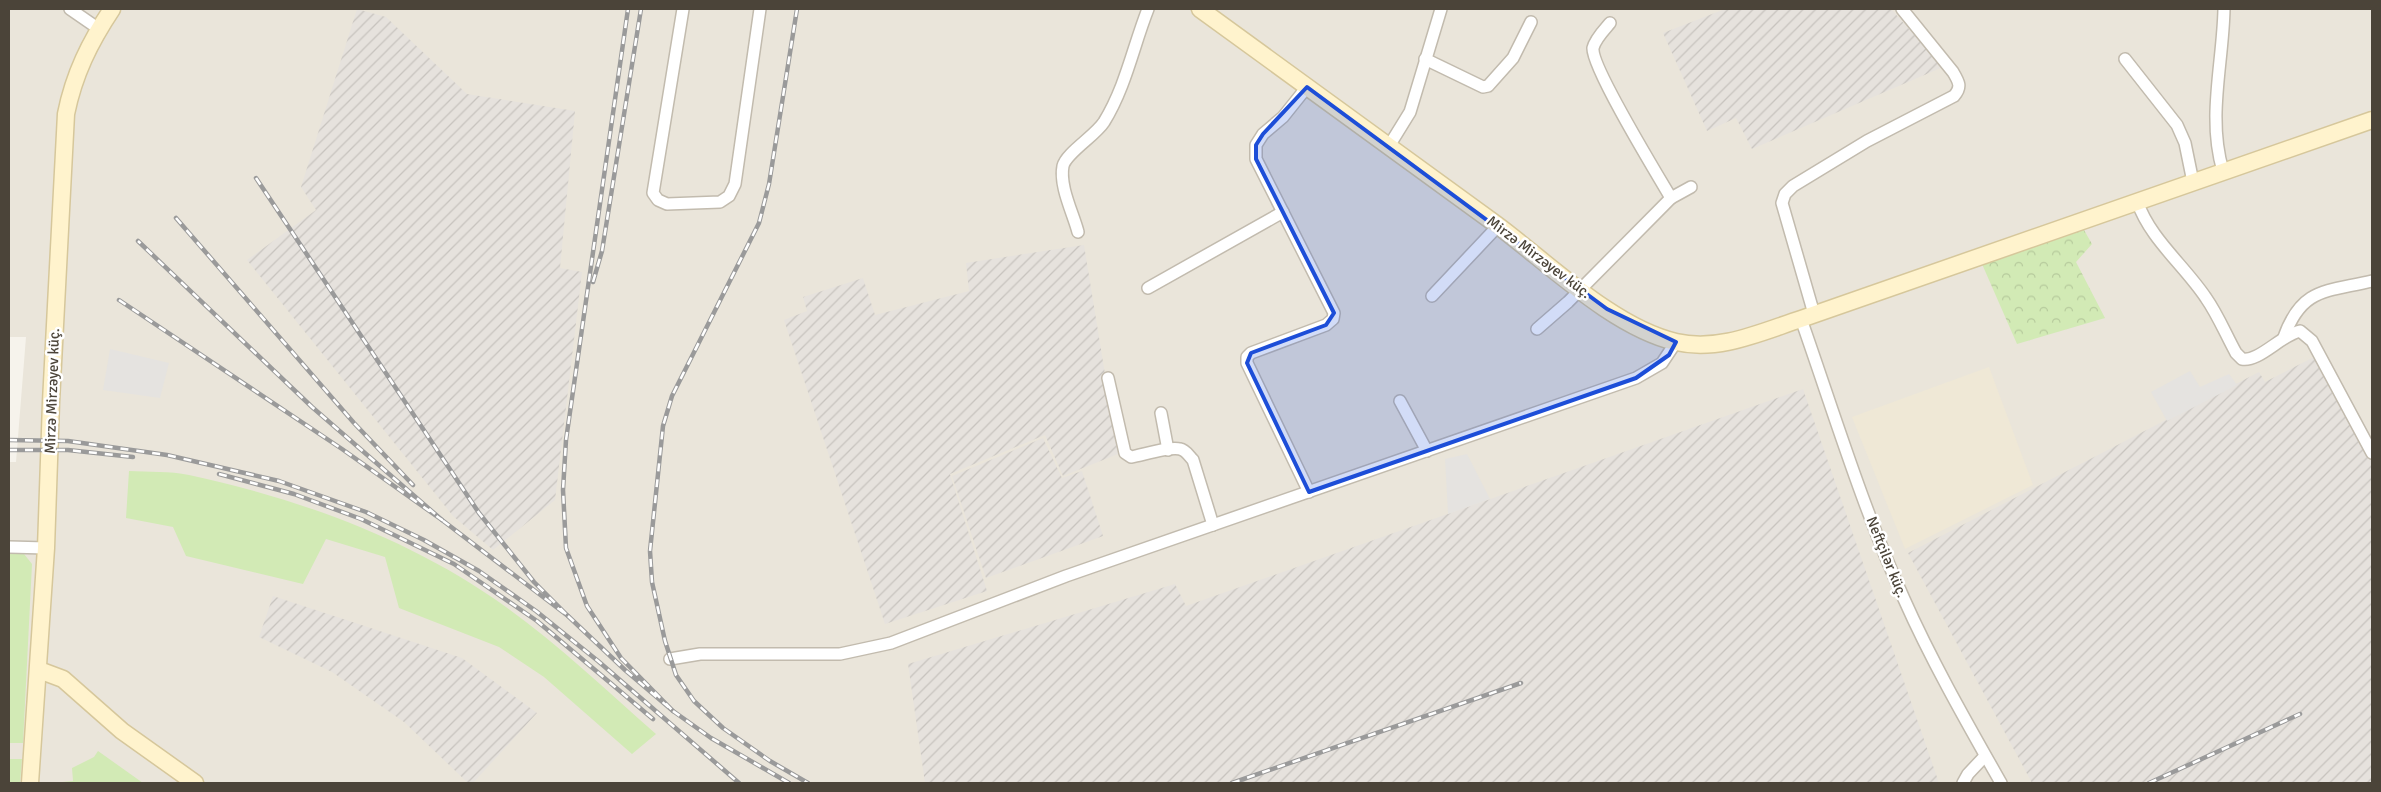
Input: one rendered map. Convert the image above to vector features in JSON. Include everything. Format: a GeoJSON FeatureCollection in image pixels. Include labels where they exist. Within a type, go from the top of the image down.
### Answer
{"type":"FeatureCollection","features":[{"type":"Feature","properties":{"kind":"main road","name":"Mirzə Mirzəyev küç."},"geometry":{"type":"LineString","coordinates":[[30,783],[46,548],[51,402],[66,114],[79,68],[99,29],[112,9]]}},
{"type":"Feature","properties":{"kind":"main road","name":"Mirzə Mirzəyev küç."},"geometry":{"type":"LineString","coordinates":[[1200,9],[1498,226],[1580,290],[1628,322],[1676,342],[1714,344],[1735,341],[2372,120]]}},
{"type":"Feature","properties":{"kind":"main road"},"geometry":{"type":"LineString","coordinates":[[39,670],[63,678],[122,731],[195,783]]}},
{"type":"Feature","properties":{"kind":"street"},"geometry":{"type":"LineString","coordinates":[[70,9],[99,29]]}},
{"type":"Feature","properties":{"kind":"street"},"geometry":{"type":"LineString","coordinates":[[683,9],[652,193],[658,200],[667,204],[720,202],[729,196],[735,184],[760,9]]}},
{"type":"Feature","properties":{"kind":"street"},"geometry":{"type":"LineString","coordinates":[[1078,232],[1064,186],[1063,163],[1070,154],[1088,140],[1102,125],[1115,104],[1125,81],[1148,9]]}},
{"type":"Feature","properties":{"kind":"street"},"geometry":{"type":"LineString","coordinates":[[1388,146],[1410,112],[1441,9]]}},
{"type":"Feature","properties":{"kind":"street","name":"Neftçilər küç."},"geometry":{"type":"LineString","coordinates":[[1902,9],[1954,72],[1960,83],[1959,90],[1954,96],[1867,141],[1801,181],[1785,194],[1782,203],[1808,317],[1869,513],[1891,570],[1923,640],[2001,783]]}},
{"type":"Feature","properties":{"kind":"street"},"geometry":{"type":"LineString","coordinates":[[2223,171],[2218,155],[2215,129],[2224,9]]}},
{"type":"Feature","properties":{"kind":"street"},"geometry":{"type":"LineString","coordinates":[[1425,59],[1483,87],[1488,86],[1513,58],[1531,22]]}},
{"type":"Feature","properties":{"kind":"street"},"geometry":{"type":"LineString","coordinates":[[1610,23],[1596,40],[1594,54],[1627,123],[1671,198]]}},
{"type":"Feature","properties":{"kind":"street"},"geometry":{"type":"LineString","coordinates":[[2125,59],[2177,125],[2185,143],[2192,182]]}},
{"type":"Feature","properties":{"kind":"street"},"geometry":{"type":"LineString","coordinates":[[1308,87],[1283,117],[1263,134],[1256,145],[1256,159],[1334,312],[1332,319],[1326,325],[1251,353],[1247,357],[1247,363],[1309,492]]}},
{"type":"Feature","properties":{"kind":"street"},"geometry":{"type":"LineString","coordinates":[[1537,329],[1580,290],[1671,198],[1690,187]]}},
{"type":"Feature","properties":{"kind":"street"},"geometry":{"type":"LineString","coordinates":[[2137,200],[2141,213],[2152,230],[2207,299],[2236,353],[2242,359],[2254,357],[2284,337],[2300,331],[2312,341],[2372,452]]}},
{"type":"Feature","properties":{"kind":"street"},"geometry":{"type":"LineString","coordinates":[[1148,288],[1283,212]]}},
{"type":"Feature","properties":{"kind":"street"},"geometry":{"type":"LineString","coordinates":[[1432,296],[1498,226]]}},
{"type":"Feature","properties":{"kind":"street"},"geometry":{"type":"LineString","coordinates":[[2284,337],[2290,320],[2307,299],[2316,294],[2372,281]]}},
{"type":"Feature","properties":{"kind":"street"},"geometry":{"type":"LineString","coordinates":[[670,659],[700,654],[821,656],[868,650],[891,643],[1066,576],[1636,378],[1662,363],[1676,342]]}},
{"type":"Feature","properties":{"kind":"street"},"geometry":{"type":"LineString","coordinates":[[1108,378],[1125,453],[1131,457],[1182,449],[1193,460],[1213,525]]}},
{"type":"Feature","properties":{"kind":"street"},"geometry":{"type":"LineString","coordinates":[[1400,401],[1427,451]]}},
{"type":"Feature","properties":{"kind":"street"},"geometry":{"type":"LineString","coordinates":[[1161,413],[1168,450]]}},
{"type":"Feature","properties":{"kind":"street"},"geometry":{"type":"LineString","coordinates":[[9,546],[46,548]]}},
{"type":"Feature","properties":{"kind":"street"},"geometry":{"type":"LineString","coordinates":[[1963,783],[1968,774],[1985,756]]}},
{"type":"Feature","properties":{"kind":"highlighted area"},"geometry":{"type":"Polygon","coordinates":[[[1307,87],[1607,309],[1676,342],[1669,355],[1636,378],[1309,492],[1247,363],[1251,353],[1326,325],[1334,313],[1256,159],[1256,145],[1263,134],[1307,87]]]}},
{"type":"Feature","properties":{"kind":"shaded area"},"geometry":{"type":"Polygon","coordinates":[[[9,9],[2372,9],[2372,783],[9,783],[9,462],[16,462],[26,337],[9,337],[9,9]]]}},
{"type":"Feature","properties":{"kind":"shaded area"},"geometry":{"type":"Polygon","coordinates":[[[357,9],[386,17],[467,94],[575,111],[560,268],[582,272],[555,500],[493,550],[453,516],[247,260],[316,210],[301,187],[357,9]]]}},
{"type":"Feature","properties":{"kind":"shaded area"},"geometry":{"type":"Polygon","coordinates":[[[1725,9],[1891,9],[1943,67],[1752,149],[1736,118],[1707,131],[1663,33],[1725,9]]]}},
{"type":"Feature","properties":{"kind":"shaded area"},"geometry":{"type":"Polygon","coordinates":[[[1084,245],[1118,454],[1063,476],[1045,435],[950,474],[987,591],[885,624],[784,320],[807,311],[803,297],[863,278],[875,315],[969,291],[966,263],[1084,245]]]}},
{"type":"Feature","properties":{"kind":"shaded area"},"geometry":{"type":"Polygon","coordinates":[[[110,349],[169,363],[160,398],[103,390],[110,349]]]}},
{"type":"Feature","properties":{"kind":"shaded area"},"geometry":{"type":"Polygon","coordinates":[[[2316,356],[2372,463],[2372,783],[2032,783],[1908,553],[2259,372],[2265,382],[2316,356]]]}},
{"type":"Feature","properties":{"kind":"shaded area"},"geometry":{"type":"Polygon","coordinates":[[[1989,367],[2033,485],[1905,549],[1852,417],[1989,367]]]}},
{"type":"Feature","properties":{"kind":"shaded area"},"geometry":{"type":"Polygon","coordinates":[[[2190,371],[2200,387],[2229,374],[2237,385],[2167,421],[2151,392],[2190,371]]]}},
{"type":"Feature","properties":{"kind":"shaded area"},"geometry":{"type":"Polygon","coordinates":[[[1803,389],[1939,783],[925,783],[908,664],[1175,584],[1186,606],[1803,389]]]}},
{"type":"Feature","properties":{"kind":"shaded area"},"geometry":{"type":"Polygon","coordinates":[[[1043,438],[1062,478],[1082,471],[1103,536],[986,578],[952,476],[1043,438]]]}},
{"type":"Feature","properties":{"kind":"shaded area"},"geometry":{"type":"Polygon","coordinates":[[[1467,454],[1490,499],[1448,514],[1445,459],[1467,454]]]}},
{"type":"Feature","properties":{"kind":"shaded area"},"geometry":{"type":"Polygon","coordinates":[[[273,596],[462,658],[537,713],[473,783],[468,783],[404,722],[332,672],[259,637],[273,596]]]}},
{"type":"Feature","properties":{"kind":"green space"},"geometry":{"type":"Polygon","coordinates":[[[2084,230],[2092,244],[2076,262],[2105,318],[2017,344],[1982,264],[2084,230]]]}},
{"type":"Feature","properties":{"kind":"green space"},"geometry":{"type":"Polygon","coordinates":[[[129,471],[182,474],[273,496],[355,525],[433,561],[470,583],[526,622],[656,734],[632,754],[544,677],[499,647],[399,608],[385,557],[326,539],[303,584],[186,556],[173,527],[126,518],[129,471]]]}},
{"type":"Feature","properties":{"kind":"green space"},"geometry":{"type":"Polygon","coordinates":[[[9,553],[24,554],[32,564],[23,743],[9,743],[9,553]]]}},
{"type":"Feature","properties":{"kind":"green space"},"geometry":{"type":"Polygon","coordinates":[[[98,751],[143,783],[52,783],[73,781],[72,768],[94,757],[98,751]]]}},
{"type":"Feature","properties":{"kind":"green space"},"geometry":{"type":"Polygon","coordinates":[[[9,759],[22,759],[20,783],[9,783],[9,759]]]}},
{"type":"Feature","properties":{"kind":"railway"},"geometry":{"type":"LineString","coordinates":[[568,616],[625,670],[673,711],[621,658],[587,606],[566,548],[563,490],[566,440],[628,9]]}},
{"type":"Feature","properties":{"kind":"railway"},"geometry":{"type":"LineString","coordinates":[[593,282],[602,251],[641,9]]}},
{"type":"Feature","properties":{"kind":"railway"},"geometry":{"type":"LineString","coordinates":[[797,9],[769,184],[759,223],[672,396],[663,426],[650,551],[652,582],[665,641],[676,675],[694,701],[723,728],[770,761],[808,783]]}},
{"type":"Feature","properties":{"kind":"railway"},"geometry":{"type":"LineString","coordinates":[[256,178],[479,513],[534,582],[568,616],[442,520]]}},
{"type":"Feature","properties":{"kind":"railway"},"geometry":{"type":"LineString","coordinates":[[176,218],[354,423],[413,485]]}},
{"type":"Feature","properties":{"kind":"railway"},"geometry":{"type":"LineString","coordinates":[[119,300],[342,449],[442,520],[312,407],[138,241]]}},
{"type":"Feature","properties":{"kind":"railway"},"geometry":{"type":"LineString","coordinates":[[9,440],[68,441],[167,455],[279,481],[366,512],[424,540],[479,571],[536,611],[598,661],[739,783]]}},
{"type":"Feature","properties":{"kind":"railway"},"geometry":{"type":"LineString","coordinates":[[9,450],[68,450],[133,457]]}},
{"type":"Feature","properties":{"kind":"railway"},"geometry":{"type":"LineString","coordinates":[[219,474],[294,494],[361,519],[454,564],[537,621],[653,719]]}},
{"type":"Feature","properties":{"kind":"railway"},"geometry":{"type":"LineString","coordinates":[[1232,783],[1521,683]]}},
{"type":"Feature","properties":{"kind":"railway"},"geometry":{"type":"LineString","coordinates":[[673,711],[711,738],[789,783]]}},
{"type":"Feature","properties":{"kind":"railway"},"geometry":{"type":"LineString","coordinates":[[2149,783],[2300,714]]}}]}
